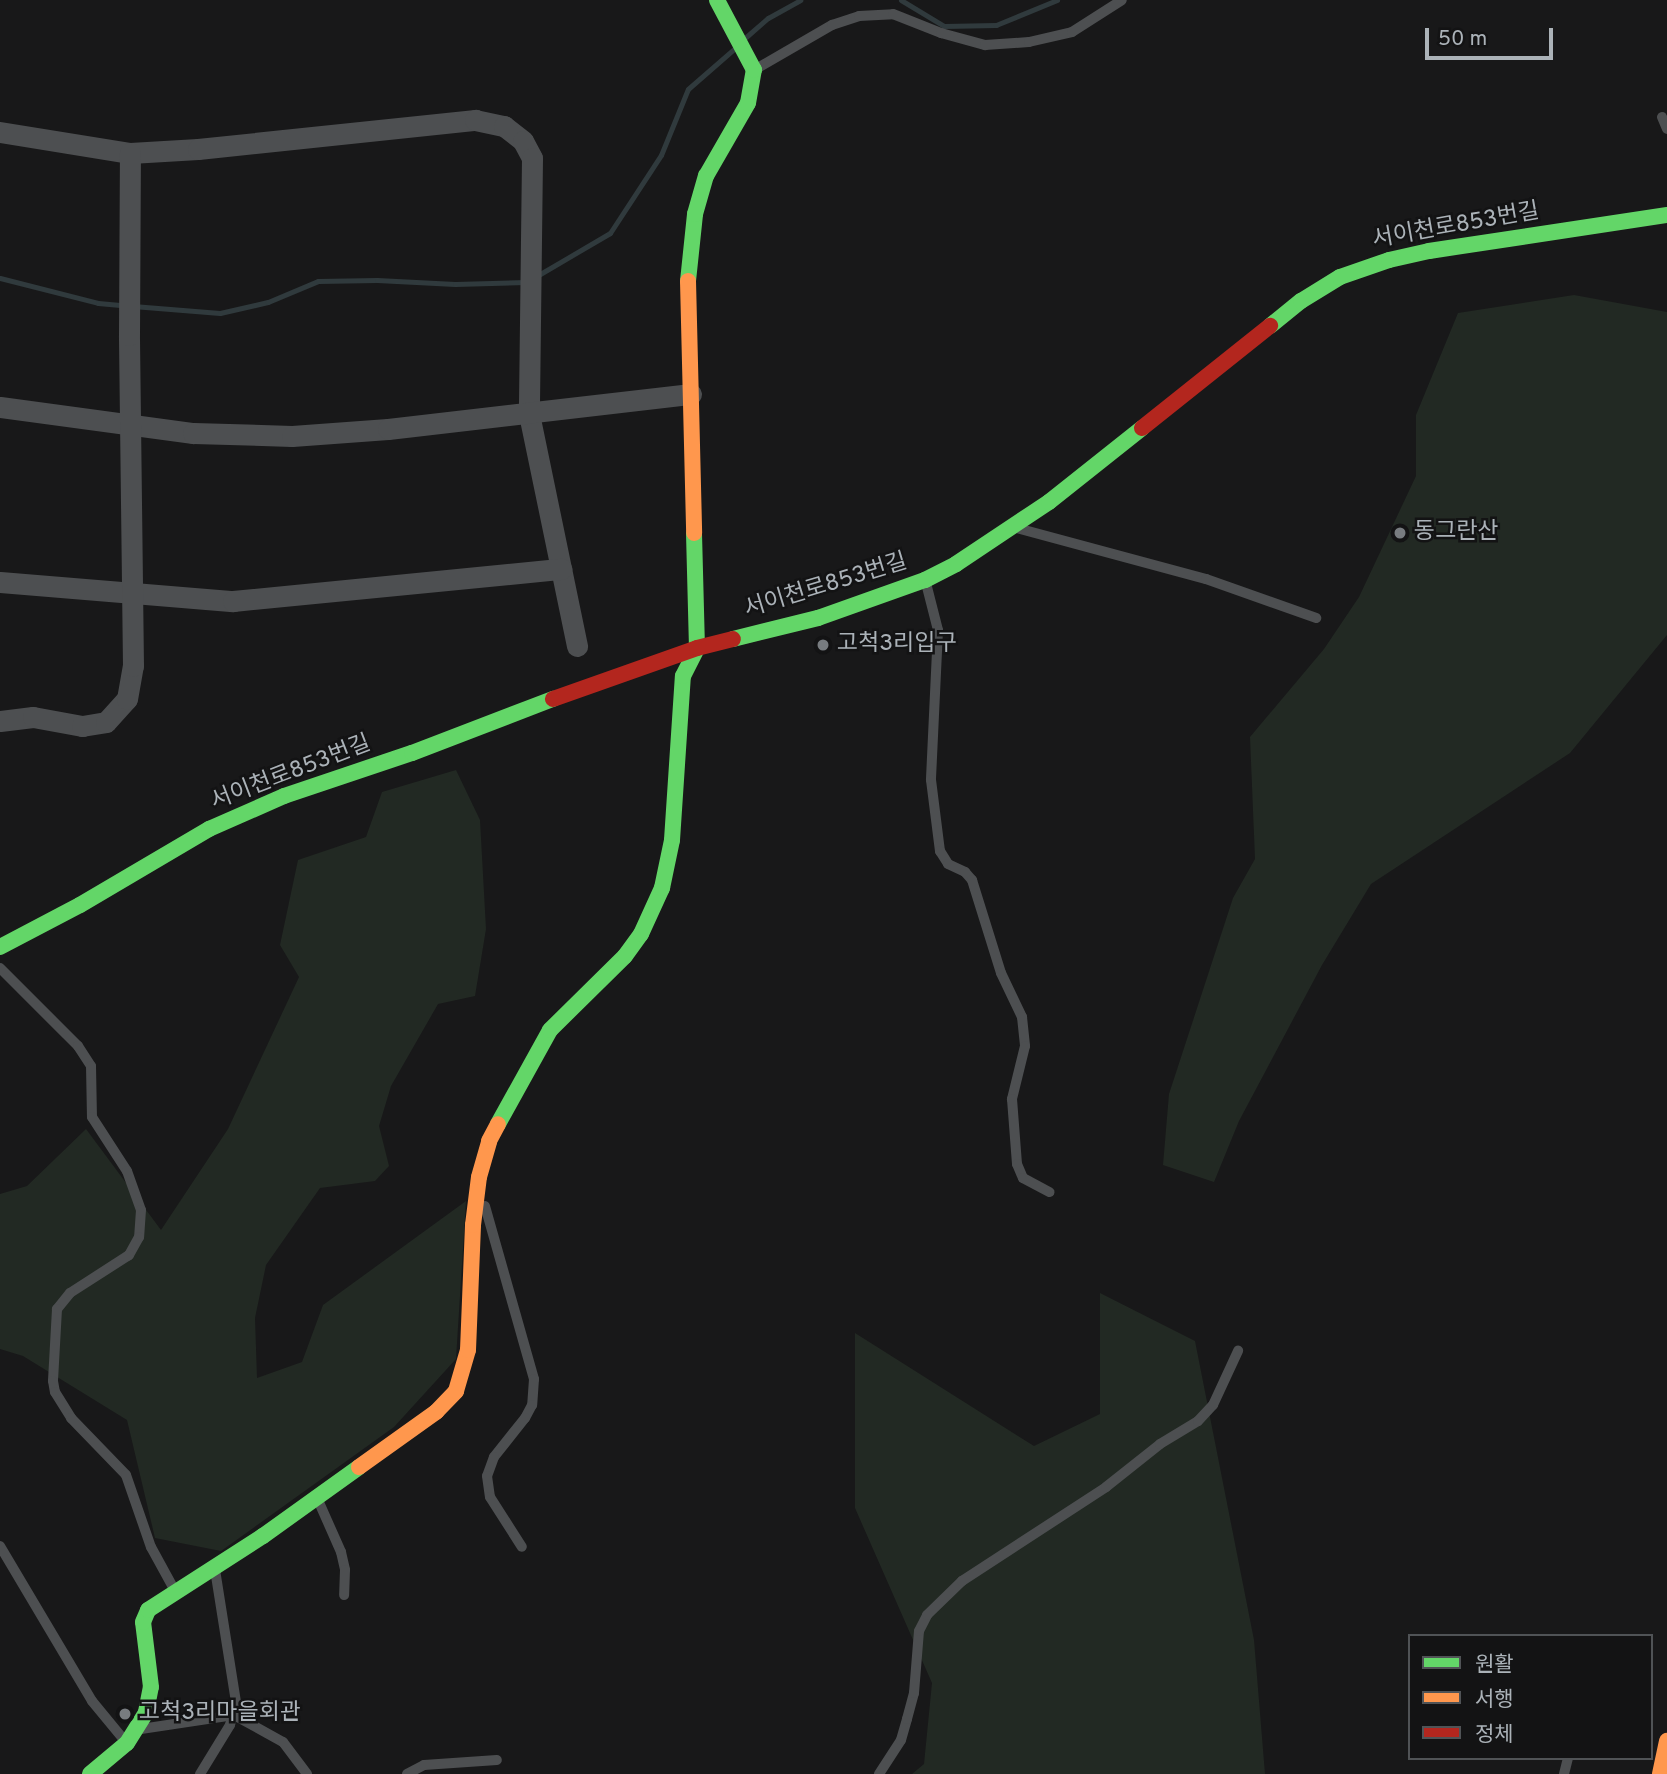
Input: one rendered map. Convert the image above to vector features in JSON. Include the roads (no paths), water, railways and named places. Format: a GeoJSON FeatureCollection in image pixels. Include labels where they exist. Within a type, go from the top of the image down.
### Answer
{"type":"FeatureCollection","features":[{"type":"Feature","properties":{"kind":"street"},"geometry":{"type":"LineString","coordinates":[[90,1774],[127,1744],[138,1730],[150,1701],[144,1617],[157,1602],[214,1567],[316,1497],[436,1412],[456,1391],[468,1350],[473,1225],[479,1177],[489,1141],[550,1030],[625,956],[651,914],[670,852],[683,676],[697,648],[688,279],[695,214],[706,177],[748,103],[752,66],[723,5]]}},
{"type":"Feature","properties":{"kind":"street"},"geometry":{"type":"LineString","coordinates":[[0,132],[130,153],[198,149],[452,120],[475,120],[504,126],[523,141],[531,158],[530,414],[577,646]]}},
{"type":"Feature","properties":{"kind":"street"},"geometry":{"type":"LineString","coordinates":[[0,721],[33,717],[82,726],[106,722],[127,699],[133,666],[130,153]]}},
{"type":"Feature","properties":{"kind":"street","name":"서이천로853번길"},"geometry":{"type":"LineString","coordinates":[[0,947],[45,925],[170,850],[243,812],[412,754],[555,696],[697,648],[818,618],[925,580],[1012,527],[1088,472],[1283,314],[1332,281],[1362,268],[1429,251],[1667,215]]}},
{"type":"Feature","properties":{"kind":"street"},"geometry":{"type":"LineString","coordinates":[[0,407],[193,433],[292,436],[530,414],[691,394]]}},
{"type":"Feature","properties":{"kind":"street"},"geometry":{"type":"LineString","coordinates":[[0,582],[233,601],[561,569]]}},
{"type":"Feature","properties":{"kind":"street"},"geometry":{"type":"LineString","coordinates":[[1660,1774],[1667,1741]]}},
{"type":"Feature","properties":{"kind":"lane"},"geometry":{"type":"LineString","coordinates":[[752,66],[832,24],[859,16],[893,14],[941,33],[985,46],[1029,42],[1072,32],[1122,0]]}},
{"type":"Feature","properties":{"kind":"lane"},"geometry":{"type":"LineString","coordinates":[[1662,117],[1667,129]]}},
{"type":"Feature","properties":{"kind":"lane"},"geometry":{"type":"LineString","coordinates":[[1012,527],[1206,579],[1316,618]]}},
{"type":"Feature","properties":{"kind":"lane"},"geometry":{"type":"LineString","coordinates":[[925,580],[938,630],[931,780],[940,851],[948,864],[965,872],[972,880],[1001,973],[1023,1017],[1025,1045],[1012,1099],[1017,1164],[1023,1178],[1049,1192]]}},
{"type":"Feature","properties":{"kind":"lane"},"geometry":{"type":"LineString","coordinates":[[0,968],[78,1045],[91,1066],[92,1117],[127,1171],[137,1197],[141,1224],[129,1255],[70,1293],[57,1309],[52,1381],[55,1392],[71,1418],[126,1475],[151,1547],[174,1590]]}},
{"type":"Feature","properties":{"kind":"lane"},"geometry":{"type":"LineString","coordinates":[[479,1177],[534,1379],[531,1405],[525,1418],[494,1457],[487,1476],[490,1497],[522,1547]]}},
{"type":"Feature","properties":{"kind":"lane"},"geometry":{"type":"LineString","coordinates":[[879,1774],[901,1740],[914,1693],[919,1631],[927,1615],[962,1581],[1106,1487],[1160,1444],[1198,1421],[1213,1405],[1238,1351]]}},
{"type":"Feature","properties":{"kind":"lane"},"geometry":{"type":"LineString","coordinates":[[316,1497],[341,1552],[345,1570],[344,1595]]}},
{"type":"Feature","properties":{"kind":"lane"},"geometry":{"type":"LineString","coordinates":[[0,1546],[92,1702],[127,1744]]}},
{"type":"Feature","properties":{"kind":"lane"},"geometry":{"type":"LineString","coordinates":[[200,1774],[234,1715],[236,1693],[214,1567]]}},
{"type":"Feature","properties":{"kind":"lane"},"geometry":{"type":"LineString","coordinates":[[138,1730],[234,1715],[283,1742],[307,1774]]}},
{"type":"Feature","properties":{"kind":"lane"},"geometry":{"type":"LineString","coordinates":[[407,1774],[424,1765],[497,1759]]}},
{"type":"Feature","properties":{"kind":"waterway"},"geometry":{"type":"LineString","coordinates":[[746,37],[768,18],[800,0]]}},
{"type":"Feature","properties":{"kind":"waterway"},"geometry":{"type":"LineString","coordinates":[[901,0],[944,26],[996,25],[1057,0]]}},
{"type":"Feature","properties":{"kind":"waterway"},"geometry":{"type":"LineString","coordinates":[[535,277],[610,233],[661,155],[688,89],[734,49]]}},
{"type":"Feature","properties":{"kind":"waterway"},"geometry":{"type":"LineString","coordinates":[[0,278],[98,303],[123,305]]}},
{"type":"Feature","properties":{"kind":"waterway"},"geometry":{"type":"LineString","coordinates":[[133,306],[220,313],[268,302],[318,281],[377,280],[455,284],[526,282]]}},
{"type":"Feature","properties":{"kind":"place","name":"동그란산"},"geometry":{"type":"Point","coordinates":[1400,533]}},
{"type":"Feature","properties":{"kind":"place","name":"고척3리입구"},"geometry":{"type":"Point","coordinates":[823,645]}},
{"type":"Feature","properties":{"kind":"place","name":"고척3리마을회관"},"geometry":{"type":"Point","coordinates":[125,1714]}}]}
